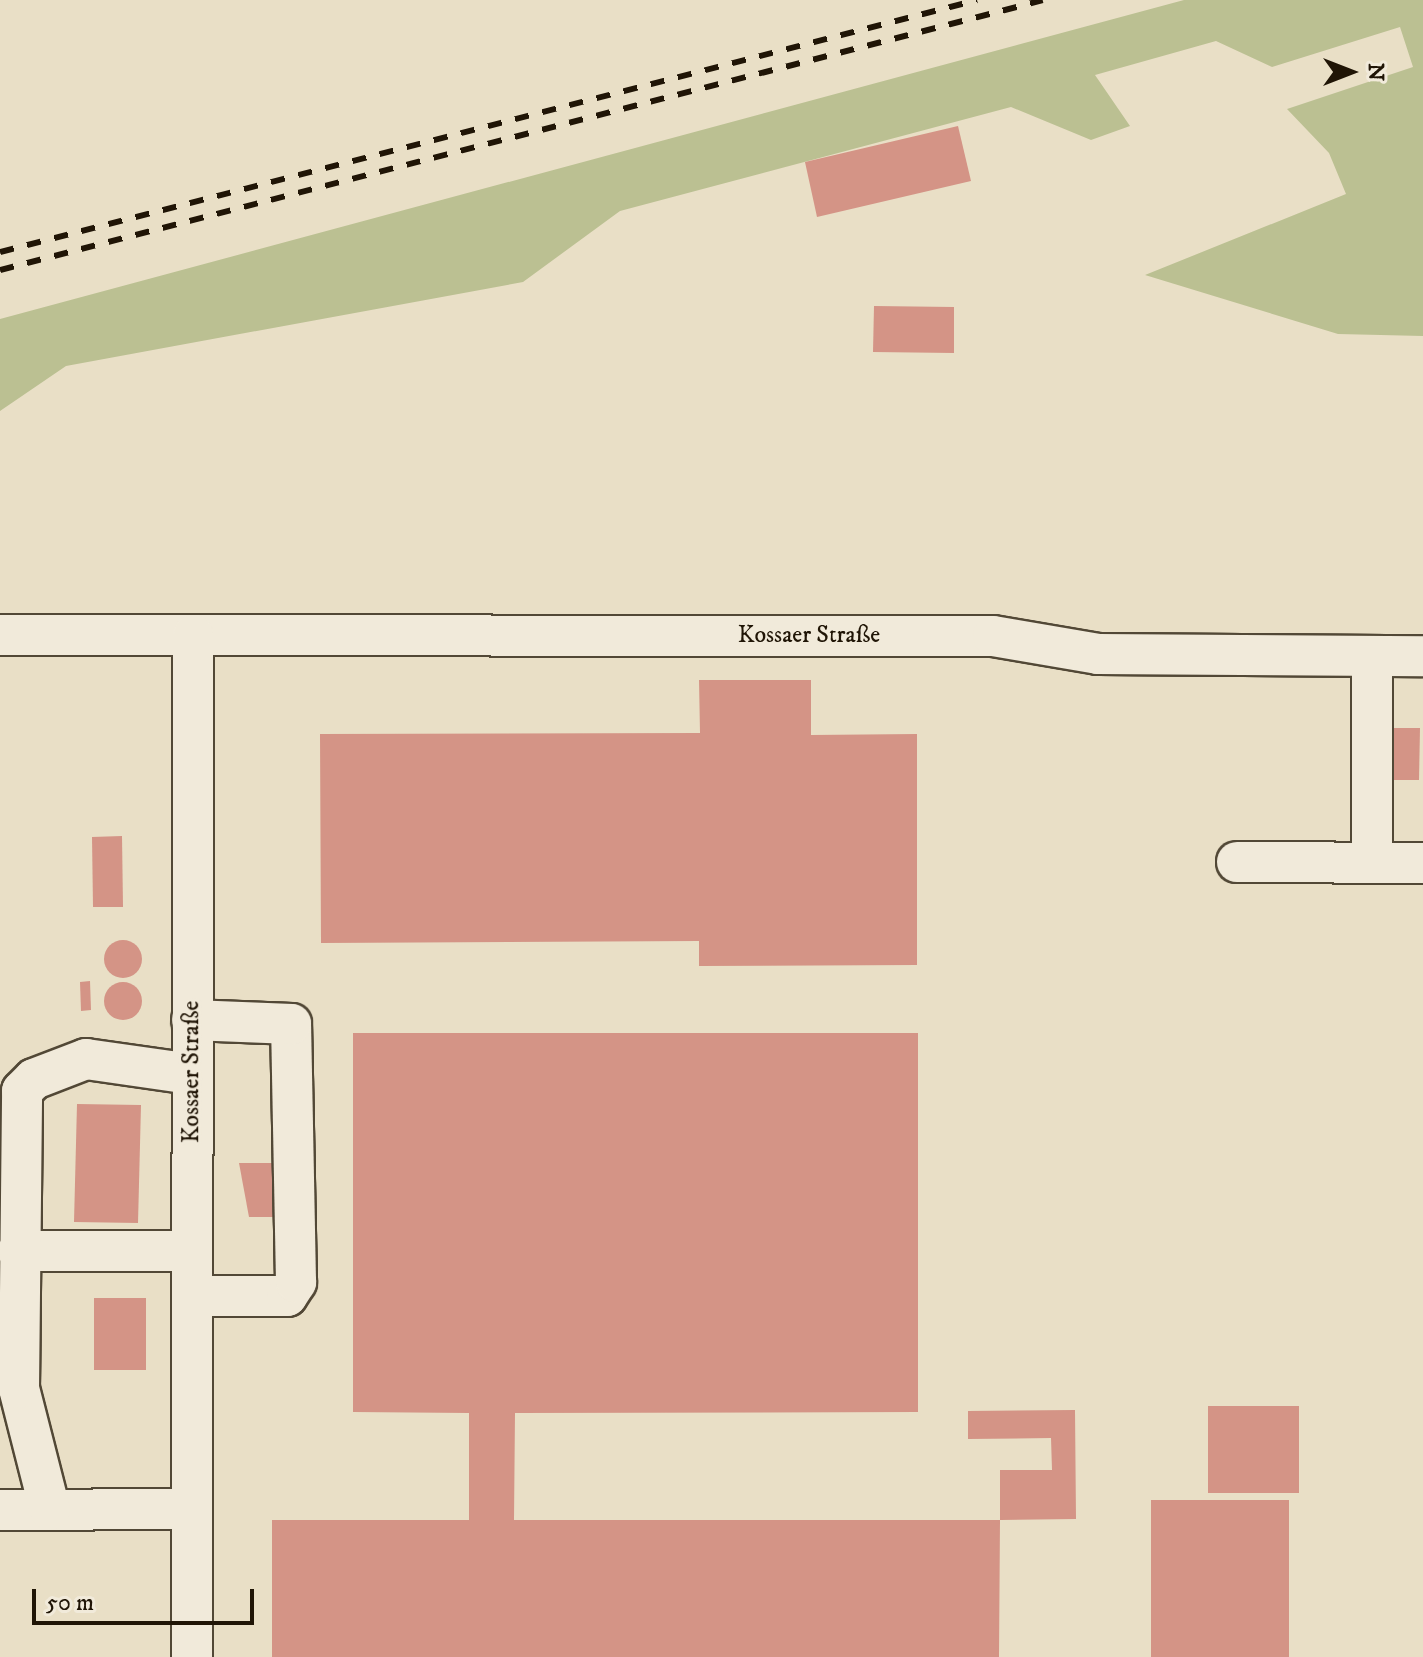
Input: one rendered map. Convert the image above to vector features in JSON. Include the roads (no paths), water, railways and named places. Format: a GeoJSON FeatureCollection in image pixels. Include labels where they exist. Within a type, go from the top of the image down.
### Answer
{"type":"FeatureCollection","features":[{"type":"Feature","properties":{"kind":"lane","name":"Kossaer Straße"},"geometry":{"type":"LineString","coordinates":[[0,635],[993,636],[1098,654],[1423,656]]}},
{"type":"Feature","properties":{"kind":"lane","name":"Kossaer Straße"},"geometry":{"type":"LineString","coordinates":[[192,1657],[193,635]]}},
{"type":"Feature","properties":{"kind":"lane"},"geometry":{"type":"LineString","coordinates":[[1372,657],[1372,862]]}},
{"type":"Feature","properties":{"kind":"lane"},"geometry":{"type":"LineString","coordinates":[[1237,862],[1423,863]]}},
{"type":"Feature","properties":{"kind":"lane"},"geometry":{"type":"LineString","coordinates":[[192,1020],[291,1024],[296,1282],[287,1296],[192,1296]]}},
{"type":"Feature","properties":{"kind":"lane"},"geometry":{"type":"LineString","coordinates":[[50,1510],[14,1432],[19,1388],[22,1091],[34,1079],[86,1059],[192,1074]]}},
{"type":"Feature","properties":{"kind":"lane"},"geometry":{"type":"LineString","coordinates":[[18,1251],[192,1251]]}},
{"type":"Feature","properties":{"kind":"lane"},"geometry":{"type":"LineString","coordinates":[[0,1510],[192,1509]]}},
{"type":"Feature","properties":{"kind":"railway"},"geometry":{"type":"LineString","coordinates":[[0,252],[977,0]]}},
{"type":"Feature","properties":{"kind":"railway"},"geometry":{"type":"LineString","coordinates":[[0,270],[1043,0]]}}]}
